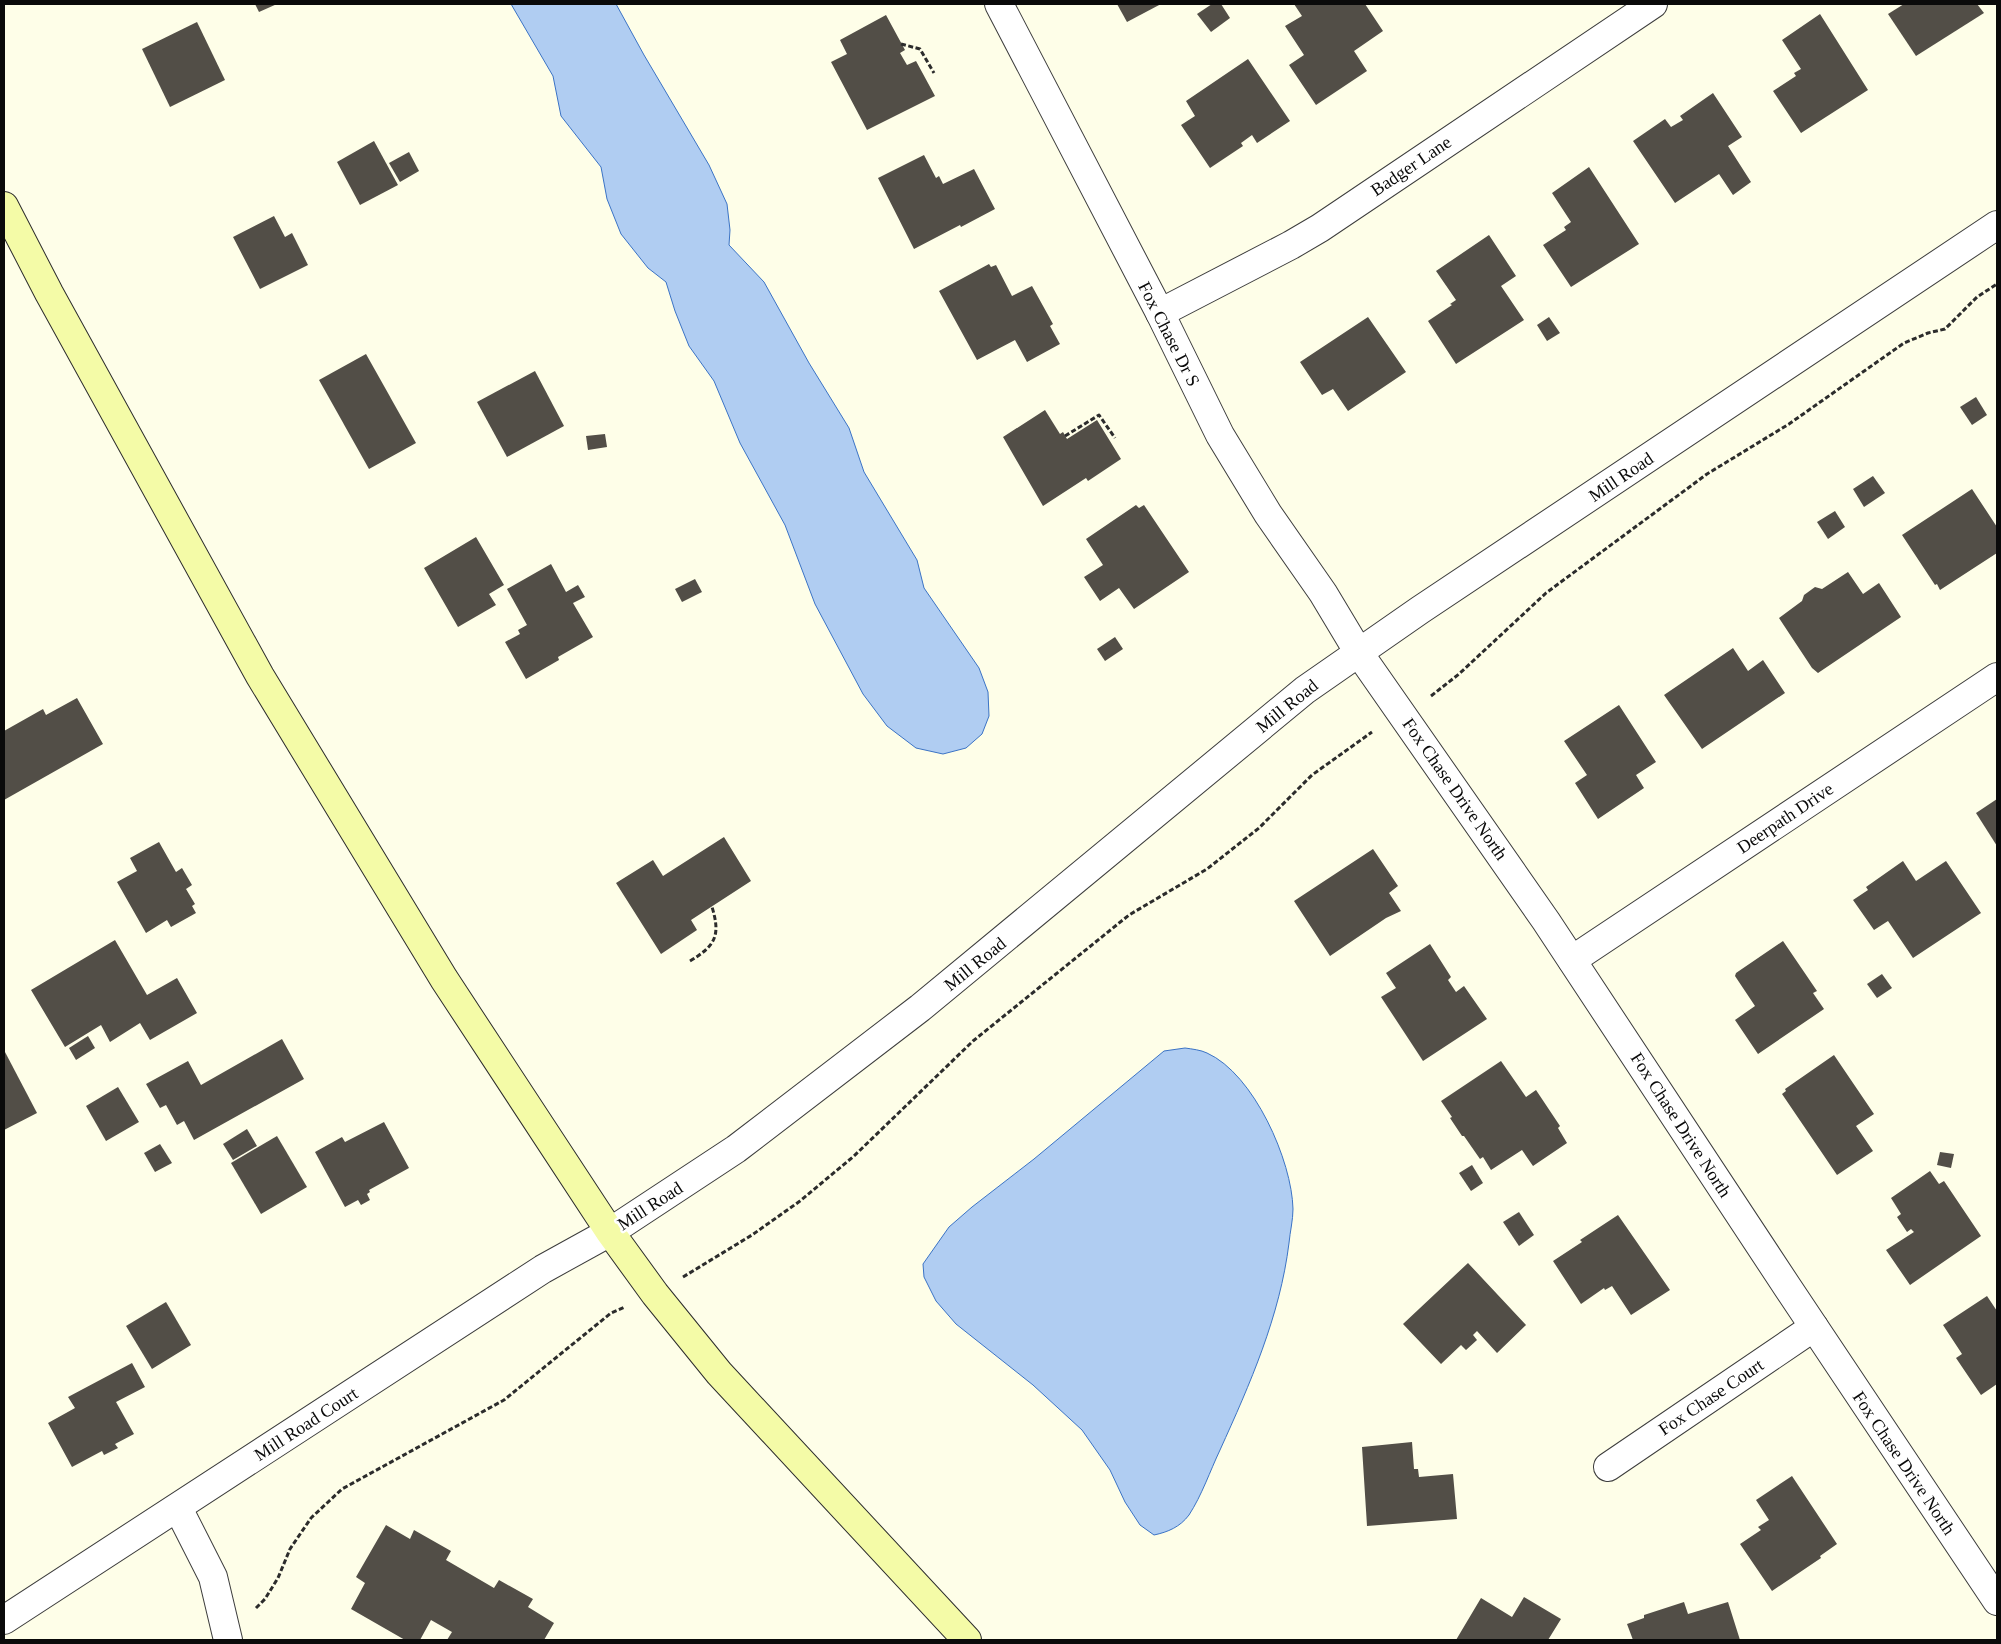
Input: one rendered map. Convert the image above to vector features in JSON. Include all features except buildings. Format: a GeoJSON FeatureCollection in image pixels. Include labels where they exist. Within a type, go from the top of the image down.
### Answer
{"type":"FeatureCollection","features":[{"type":"Feature","properties":{"kind":"main road"},"geometry":{"type":"LineString","coordinates":[[4,206],[49,293],[260,676],[444,979],[610,1232],[655,1294],[719,1373],[967,1640]]}},
{"type":"Feature","properties":{"kind":"street","name":"Fox Chase Dr S"},"geometry":{"type":"LineString","coordinates":[[999,4],[1160,312],[1220,435],[1268,514],[1323,593],[1359,653]]}},
{"type":"Feature","properties":{"kind":"street","name":"Badger Lane"},"geometry":{"type":"LineString","coordinates":[[1160,312],[1291,245],[1320,228],[1653,4]]}},
{"type":"Feature","properties":{"kind":"street","name":"Mill Road"},"geometry":{"type":"LineString","coordinates":[[610,1232],[736,1149],[920,1008],[1305,690],[1420,610],[1997,225]]}},
{"type":"Feature","properties":{"kind":"street","name":"Fox Chase Drive North"},"geometry":{"type":"LineString","coordinates":[[1359,653],[1572,960],[1997,1601]]}},
{"type":"Feature","properties":{"kind":"street","name":"Deerpath Drive"},"geometry":{"type":"LineString","coordinates":[[1572,960],[1997,677]]}},
{"type":"Feature","properties":{"kind":"street","name":"Mill Road Court"},"geometry":{"type":"LineString","coordinates":[[4,1620],[543,1269],[610,1232]]}},
{"type":"Feature","properties":{"kind":"street","name":"Fox Chase Court"},"geometry":{"type":"LineString","coordinates":[[1608,1466],[1814,1327]]}},
{"type":"Feature","properties":{"kind":"street"},"geometry":{"type":"LineString","coordinates":[[178,1508],[213,1577],[228,1640]]}},
{"type":"Feature","properties":{"kind":"path"},"geometry":{"type":"LineString","coordinates":[[901,44],[920,49],[934,73]]}},
{"type":"Feature","properties":{"kind":"path"},"geometry":{"type":"LineString","coordinates":[[1432,695],[1459,674],[1546,593],[1707,474],[1789,424],[1904,343],[1928,333],[1945,330],[1978,297],[1997,284]]}},
{"type":"Feature","properties":{"kind":"path"},"geometry":{"type":"LineString","coordinates":[[1065,436],[1099,415],[1115,438]]}},
{"type":"Feature","properties":{"kind":"path"},"geometry":{"type":"LineString","coordinates":[[752,1235],[800,1201],[854,1156],[973,1041],[1129,916],[1215,863],[1259,828],[1312,775],[1376,729]]}},
{"type":"Feature","properties":{"kind":"path"},"geometry":{"type":"LineString","coordinates":[[690,962],[703,953],[715,939],[717,923],[712,906]]}},
{"type":"Feature","properties":{"kind":"path"},"geometry":{"type":"LineString","coordinates":[[250,1614],[265,1599],[278,1578],[290,1549],[311,1518],[342,1489],[504,1400],[611,1313]]}},
{"type":"Feature","properties":{"kind":"water"},"geometry":{"type":"Polygon","coordinates":[[[511,4],[616,4],[709,165],[727,204],[730,230],[729,245],[764,282],[809,363],[849,428],[864,472],[917,560],[924,588],[979,668],[988,692],[989,716],[982,734],[966,748],[943,754],[916,748],[887,726],[863,694],[815,604],[785,525],[740,443],[714,381],[689,346],[666,282],[648,268],[621,234],[607,199],[601,167],[561,116],[553,76],[511,4]]]}},
{"type":"Feature","properties":{"kind":"water"},"geometry":{"type":"Polygon","coordinates":[[[1185,1048],[1205,1052],[1224,1064],[1240,1079],[1255,1099],[1278,1144],[1286,1167],[1291,1189],[1293,1213],[1279,1297],[1253,1375],[1194,1507],[1182,1523],[1154,1535],[1140,1525],[1125,1502],[1110,1470],[1082,1430],[1033,1385],[956,1324],[936,1301],[924,1277],[923,1264],[949,1227],[972,1207],[1034,1159],[1164,1051],[1185,1048]]]}}]}
